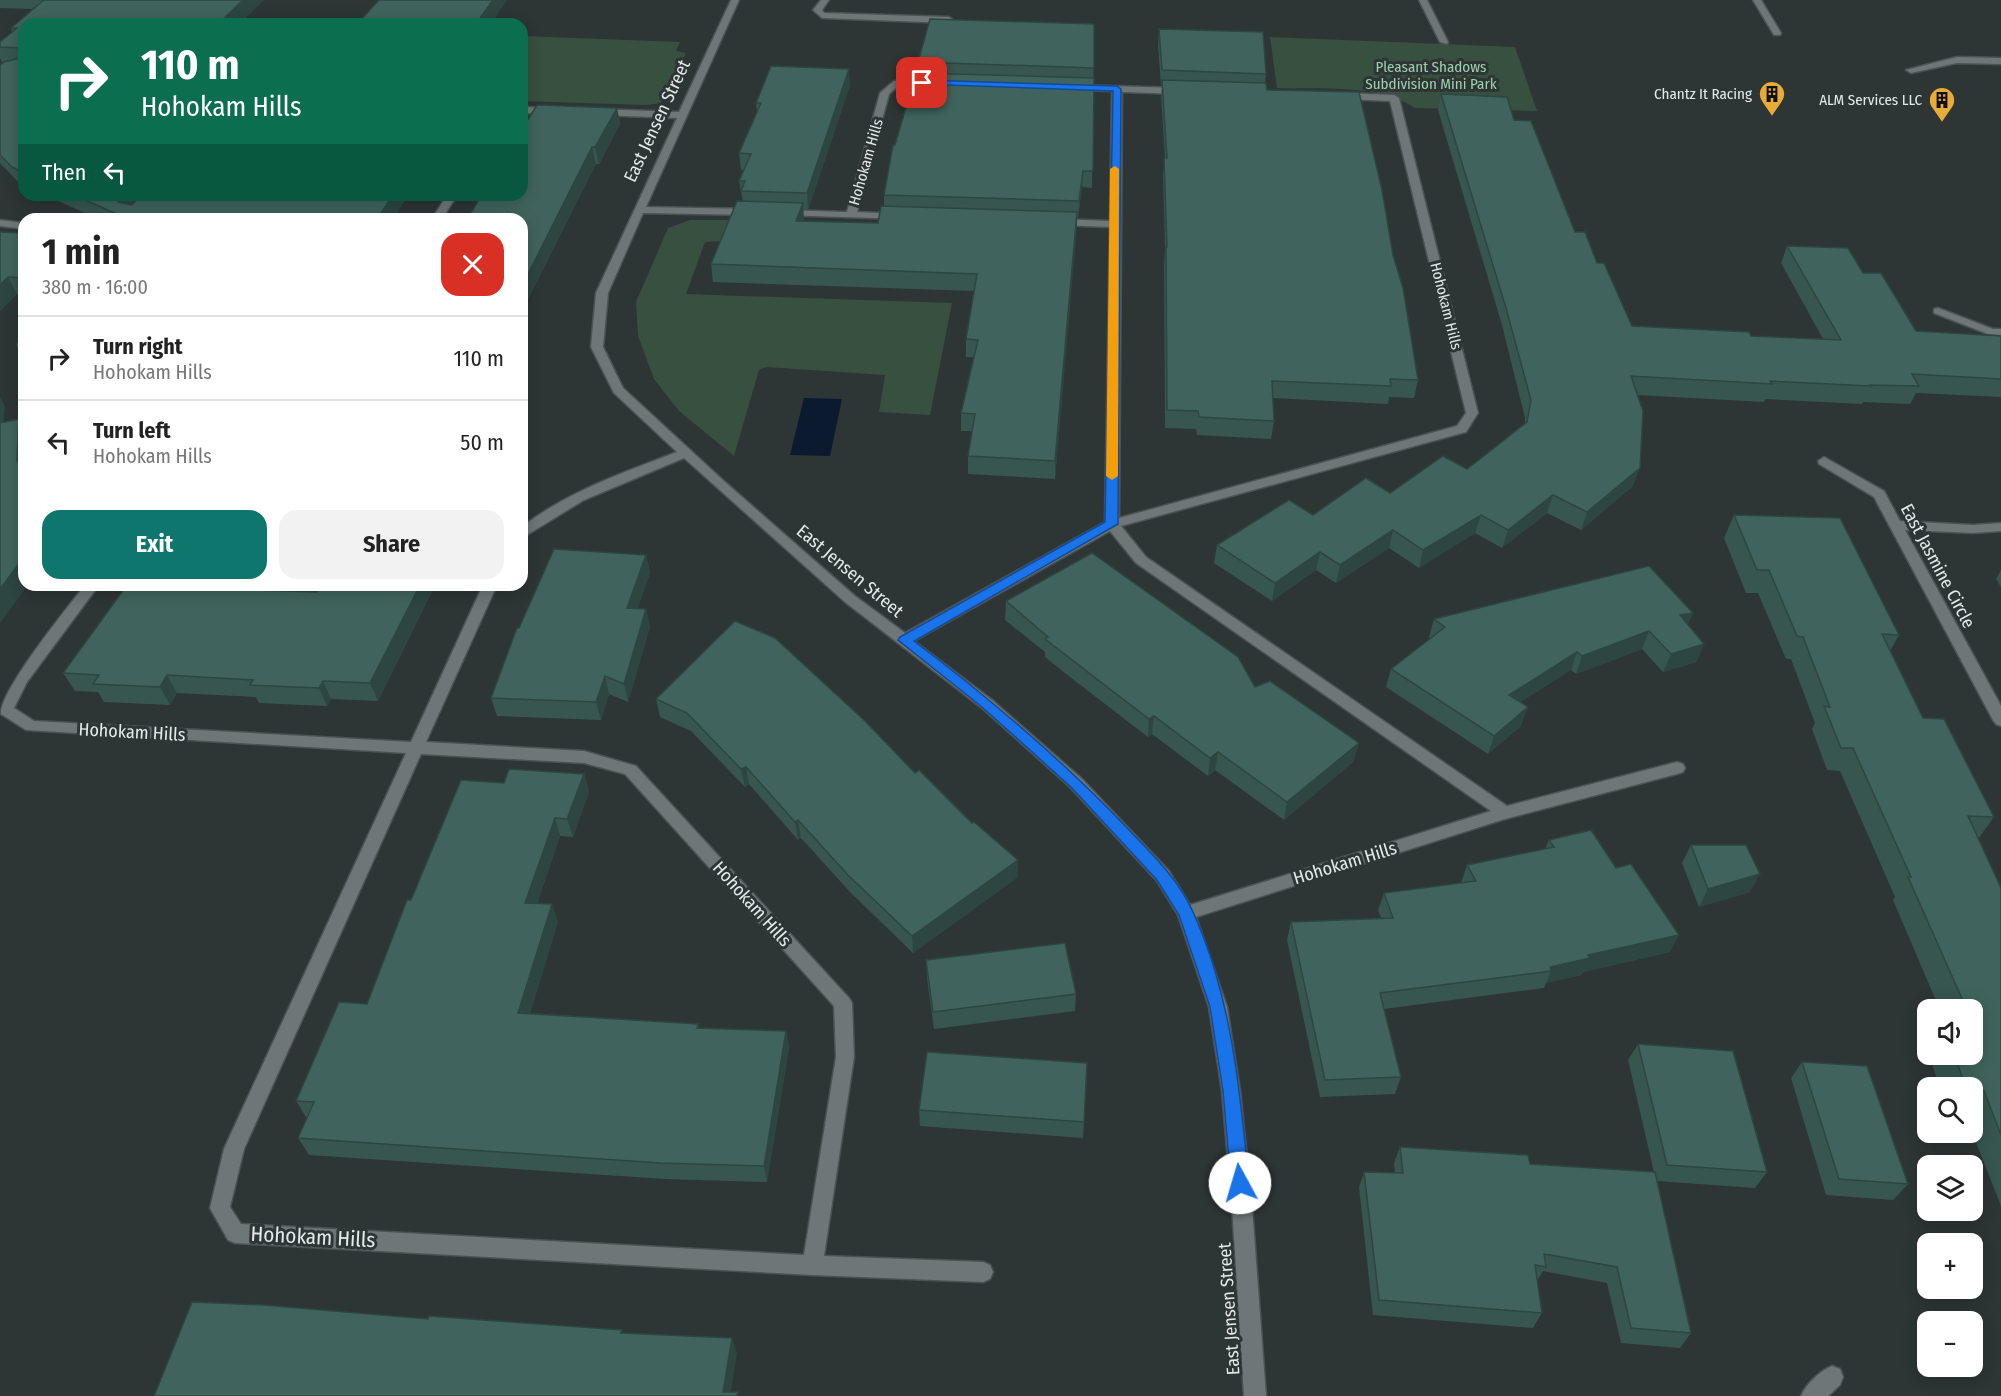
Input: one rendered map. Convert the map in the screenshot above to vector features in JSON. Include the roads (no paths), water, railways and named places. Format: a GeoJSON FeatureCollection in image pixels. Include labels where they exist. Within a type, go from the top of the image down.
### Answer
{"type":"FeatureCollection","features":[{"type":"Feature","properties":{"kind":"street","name":"East Jensen Street"},"geometry":{"type":"LineString","coordinates":[[735,0],[602,292],[597,347],[618,390],[850,599],[987,704],[1076,783],[1163,876],[1186,913],[1218,1007],[1231,1091],[1242,1206],[1255,1396]]}},
{"type":"Feature","properties":{"kind":"street"},"geometry":{"type":"LineString","coordinates":[[825,0],[817,10],[822,15],[962,20]]}},
{"type":"Feature","properties":{"kind":"street"},"geometry":{"type":"LineString","coordinates":[[1423,0],[1444,42]]}},
{"type":"Feature","properties":{"kind":"street"},"geometry":{"type":"LineString","coordinates":[[1757,0],[1777,33]]}},
{"type":"Feature","properties":{"kind":"street"},"geometry":{"type":"LineString","coordinates":[[1911,70],[1957,60],[2001,61]]}},
{"type":"Feature","properties":{"kind":"street","name":"Hohokam Hills"},"geometry":{"type":"LineString","coordinates":[[850,215],[885,93],[894,84],[945,83]]}},
{"type":"Feature","properties":{"kind":"street"},"geometry":{"type":"LineString","coordinates":[[1060,87],[1198,91]]}},
{"type":"Feature","properties":{"kind":"street"},"geometry":{"type":"LineString","coordinates":[[1117,89],[1113,224],[1112,524],[1142,560],[1505,813]]}},
{"type":"Feature","properties":{"kind":"street","name":"Hohokam Hills"},"geometry":{"type":"LineString","coordinates":[[904,640],[1112,524],[1462,429],[1472,413],[1394,98],[1325,96]]}},
{"type":"Feature","properties":{"kind":"street"},"geometry":{"type":"LineString","coordinates":[[528,110],[568,111]]}},
{"type":"Feature","properties":{"kind":"street"},"geometry":{"type":"LineString","coordinates":[[591,112],[682,115]]}},
{"type":"Feature","properties":{"kind":"street","name":"Hohokam Hills"},"geometry":{"type":"LineString","coordinates":[[638,210],[910,217]]}},
{"type":"Feature","properties":{"kind":"street"},"geometry":{"type":"LineString","coordinates":[[1042,222],[1113,224]]}},
{"type":"Feature","properties":{"kind":"street"},"geometry":{"type":"LineString","coordinates":[[0,223],[18,225]]}},
{"type":"Feature","properties":{"kind":"street"},"geometry":{"type":"LineString","coordinates":[[1938,311],[1992,332],[2001,332]]}},
{"type":"Feature","properties":{"kind":"street"},"geometry":{"type":"LineString","coordinates":[[528,529],[544,514],[586,493],[686,453]]}},
{"type":"Feature","properties":{"kind":"street","name":"East Jasmine Circle"},"geometry":{"type":"LineString","coordinates":[[1824,461],[1879,494],[1999,714]]}},
{"type":"Feature","properties":{"kind":"street"},"geometry":{"type":"LineString","coordinates":[[1895,525],[1973,529],[2001,527]]}},
{"type":"Feature","properties":{"kind":"street","name":"Hohokam Hills"},"geometry":{"type":"LineString","coordinates":[[88,591],[21,680],[6,710],[31,726],[584,757],[630,770],[843,1003],[845,1057],[812,1265]]}},
{"type":"Feature","properties":{"kind":"street","name":"Hohokam Hills"},"geometry":{"type":"LineString","coordinates":[[487,591],[234,1149],[220,1208],[235,1233],[812,1265],[983,1272]]}},
{"type":"Feature","properties":{"kind":"street","name":"Hohokam Hills"},"geometry":{"type":"LineString","coordinates":[[1186,913],[1505,813],[1677,768]]}},
{"type":"Feature","properties":{"kind":"street"},"geometry":{"type":"LineString","coordinates":[[1812,1396],[1832,1377]]}},
{"type":"Feature","properties":{"kind":"water"},"geometry":{"type":"Polygon","coordinates":[[[804,398],[842,399],[830,456],[790,455],[804,398]]]}},
{"type":"Feature","properties":{"kind":"place","name":"Chantz It Racing"},"geometry":{"type":"Point","coordinates":[1772,117]}},
{"type":"Feature","properties":{"kind":"place","name":"ALM Services LLC"},"geometry":{"type":"Point","coordinates":[1942,123]}},
{"type":"Feature","properties":{"kind":"park label","name":"Pleasant Shadows Subdivision Mini Park"},"geometry":{"type":"Point","coordinates":[1431,76]}}]}
